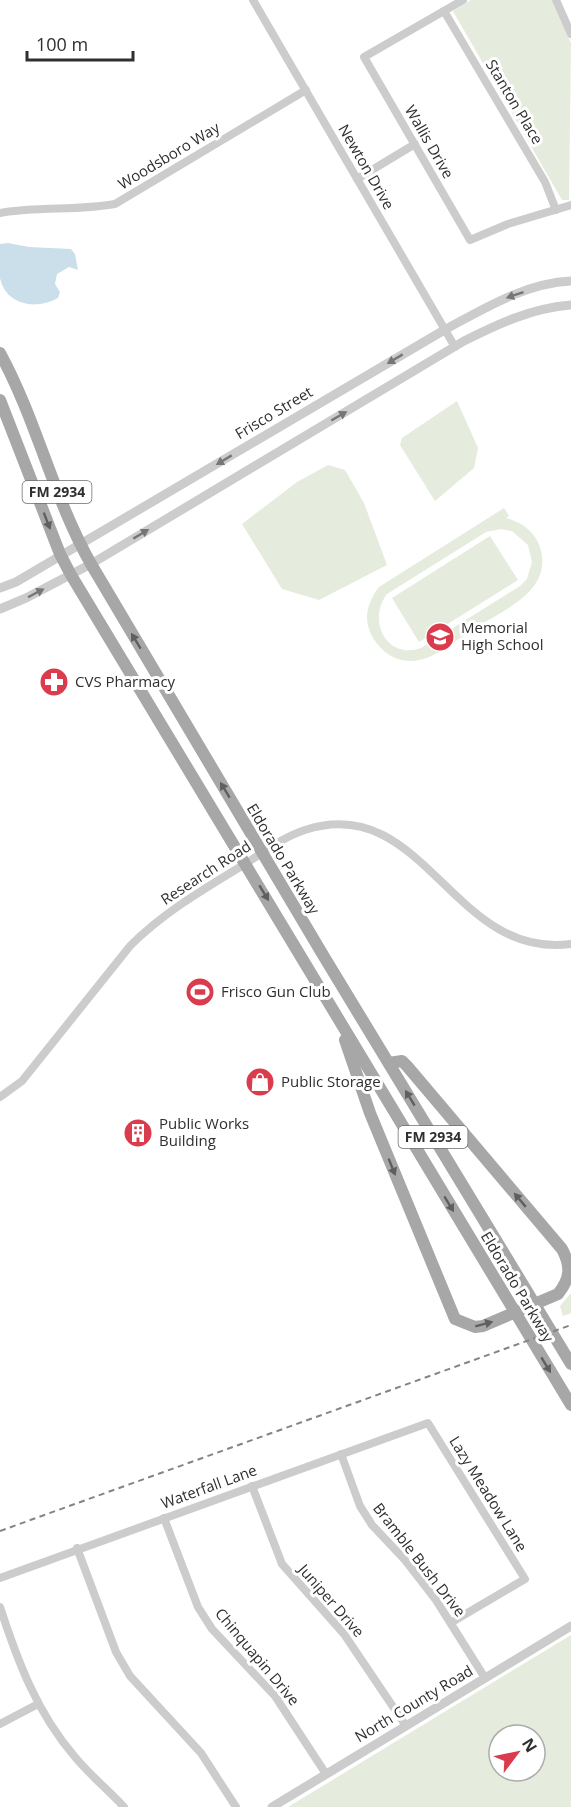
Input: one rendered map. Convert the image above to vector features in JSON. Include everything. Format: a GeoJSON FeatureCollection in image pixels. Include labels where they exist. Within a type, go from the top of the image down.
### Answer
{"type":"FeatureCollection","features":[{"type":"Feature","properties":{"kind":"main road","name":"Eldorado Parkway"},"geometry":{"type":"LineString","coordinates":[[0,353],[24,403],[67,518],[91,564],[515,1275],[571,1364]]}},
{"type":"Feature","properties":{"kind":"main road"},"geometry":{"type":"LineString","coordinates":[[2,405],[24,403]]}},
{"type":"Feature","properties":{"kind":"main road","name":"Eldorado Parkway"},"geometry":{"type":"LineString","coordinates":[[2,405],[60,554],[71,575],[569,1402]]}},
{"type":"Feature","properties":{"kind":"main road"},"geometry":{"type":"LineString","coordinates":[[161,722],[178,711]]}},
{"type":"Feature","properties":{"kind":"main road"},"geometry":{"type":"LineString","coordinates":[[333,1009],[370,1113],[455,1318],[475,1327],[483,1326],[558,1294],[565,1287],[570,1271],[562,1248],[407,1066],[402,1061],[389,1063]]}},
{"type":"Feature","properties":{"kind":"street","name":"Newton Drive"},"geometry":{"type":"LineString","coordinates":[[253,0],[455,347]]}},
{"type":"Feature","properties":{"kind":"street"},"geometry":{"type":"LineString","coordinates":[[444,11],[463,0]]}},
{"type":"Feature","properties":{"kind":"street"},"geometry":{"type":"LineString","coordinates":[[556,0],[571,34]]}},
{"type":"Feature","properties":{"kind":"street","name":"Wallis Drive"},"geometry":{"type":"LineString","coordinates":[[444,11],[364,57],[470,240],[508,224],[556,210]]}},
{"type":"Feature","properties":{"kind":"street","name":"Stanton Place"},"geometry":{"type":"LineString","coordinates":[[444,11],[545,182],[556,210]]}},
{"type":"Feature","properties":{"kind":"street","name":"Woodsboro Way"},"geometry":{"type":"LineString","coordinates":[[0,213],[54,207],[87,209],[115,204],[306,90]]}},
{"type":"Feature","properties":{"kind":"street"},"geometry":{"type":"LineString","coordinates":[[357,179],[415,144]]}},
{"type":"Feature","properties":{"kind":"street"},"geometry":{"type":"LineString","coordinates":[[556,210],[571,205]]}},
{"type":"Feature","properties":{"kind":"street","name":"Frisco Street"},"geometry":{"type":"LineString","coordinates":[[0,588],[16,582],[60,554],[446,329],[508,296],[557,282],[571,281]]}},
{"type":"Feature","properties":{"kind":"street"},"geometry":{"type":"LineString","coordinates":[[0,609],[91,564],[455,347],[504,321],[556,306],[571,305]]}},
{"type":"Feature","properties":{"kind":"street"},"geometry":{"type":"LineString","coordinates":[[293,419],[304,436]]}},
{"type":"Feature","properties":{"kind":"street","name":"Research Road"},"geometry":{"type":"LineString","coordinates":[[0,1097],[22,1081],[130,946],[149,927],[194,894],[262,853],[294,834],[316,827],[339,824],[363,827],[382,834],[405,847],[479,916],[501,932],[531,943],[571,944]]}},
{"type":"Feature","properties":{"kind":"street","name":"Waterfall Lane"},"geometry":{"type":"LineString","coordinates":[[0,1578],[77,1548],[428,1423]]}},
{"type":"Feature","properties":{"kind":"street","name":"Lazy Meadow Lane"},"geometry":{"type":"LineString","coordinates":[[428,1423],[525,1579],[452,1622]]}},
{"type":"Feature","properties":{"kind":"street","name":"Bramble Bush Drive"},"geometry":{"type":"LineString","coordinates":[[341,1454],[360,1506],[372,1525],[405,1560],[452,1622],[485,1678]]}},
{"type":"Feature","properties":{"kind":"street","name":"Juniper Drive"},"geometry":{"type":"LineString","coordinates":[[252,1486],[282,1564],[344,1634],[406,1726]]}},
{"type":"Feature","properties":{"kind":"street","name":"Chinquapin Drive"},"geometry":{"type":"LineString","coordinates":[[164,1518],[198,1607],[212,1629],[275,1696],[326,1774]]}},
{"type":"Feature","properties":{"kind":"street"},"geometry":{"type":"LineString","coordinates":[[77,1548],[116,1652],[130,1676],[201,1753],[236,1807]]}},
{"type":"Feature","properties":{"kind":"street"},"geometry":{"type":"LineString","coordinates":[[0,1608],[16,1655],[38,1704],[75,1757],[124,1807]]}},
{"type":"Feature","properties":{"kind":"street","name":"North County Road"},"geometry":{"type":"LineString","coordinates":[[272,1807],[571,1626]]}},
{"type":"Feature","properties":{"kind":"street"},"geometry":{"type":"LineString","coordinates":[[0,1724],[38,1704]]}},
{"type":"Feature","properties":{"kind":"shaded area"},"geometry":{"type":"Polygon","coordinates":[[[471,0],[552,0],[571,43],[569,200],[562,200],[453,11],[471,0]]]}},
{"type":"Feature","properties":{"kind":"shaded area"},"geometry":{"type":"Polygon","coordinates":[[[457,401],[478,448],[474,468],[435,501],[400,445],[402,438],[457,401]]]}},
{"type":"Feature","properties":{"kind":"shaded area"},"geometry":{"type":"Polygon","coordinates":[[[328,465],[345,470],[364,503],[387,565],[319,600],[282,589],[242,524],[297,482],[328,465]]]}},
{"type":"Feature","properties":{"kind":"shaded area"},"geometry":{"type":"Polygon","coordinates":[[[504,508],[509,516],[506,518],[518,523],[533,534],[541,551],[542,566],[539,578],[521,599],[443,650],[419,660],[411,661],[393,657],[382,650],[371,634],[367,622],[368,610],[379,587],[504,508]],[[501,529],[486,532],[387,594],[381,604],[379,615],[383,635],[398,648],[409,650],[421,648],[520,586],[527,579],[532,562],[528,545],[512,531],[501,529]]]}},
{"type":"Feature","properties":{"kind":"shaded area"},"geometry":{"type":"Polygon","coordinates":[[[490,536],[518,580],[419,642],[392,598],[490,536]]]}},
{"type":"Feature","properties":{"kind":"shaded area"},"geometry":{"type":"Polygon","coordinates":[[[571,1293],[571,1313],[563,1316],[560,1306],[571,1293]]]}},
{"type":"Feature","properties":{"kind":"shaded area"},"geometry":{"type":"Polygon","coordinates":[[[571,1635],[571,1807],[288,1807],[571,1635]]]}},
{"type":"Feature","properties":{"kind":"water"},"geometry":{"type":"Polygon","coordinates":[[[8,243],[29,247],[71,249],[75,254],[78,270],[69,267],[57,274],[55,284],[60,292],[58,298],[50,302],[32,304],[15,300],[3,287],[0,278],[0,244],[8,243]]]}},
{"type":"Feature","properties":{"kind":"railway"},"geometry":{"type":"LineString","coordinates":[[0,1531],[571,1325]]}},
{"type":"Feature","properties":{"kind":"place","name":"Memorial High School"},"geometry":{"type":"Point","coordinates":[440,637]}},
{"type":"Feature","properties":{"kind":"place","name":"CVS Pharmacy"},"geometry":{"type":"Point","coordinates":[54,682]}},
{"type":"Feature","properties":{"kind":"place","name":"Frisco Gun Club"},"geometry":{"type":"Point","coordinates":[200,992]}},
{"type":"Feature","properties":{"kind":"place","name":"Public Storage"},"geometry":{"type":"Point","coordinates":[260,1082]}},
{"type":"Feature","properties":{"kind":"place","name":"Public Works Building"},"geometry":{"type":"Point","coordinates":[138,1133]}}]}
